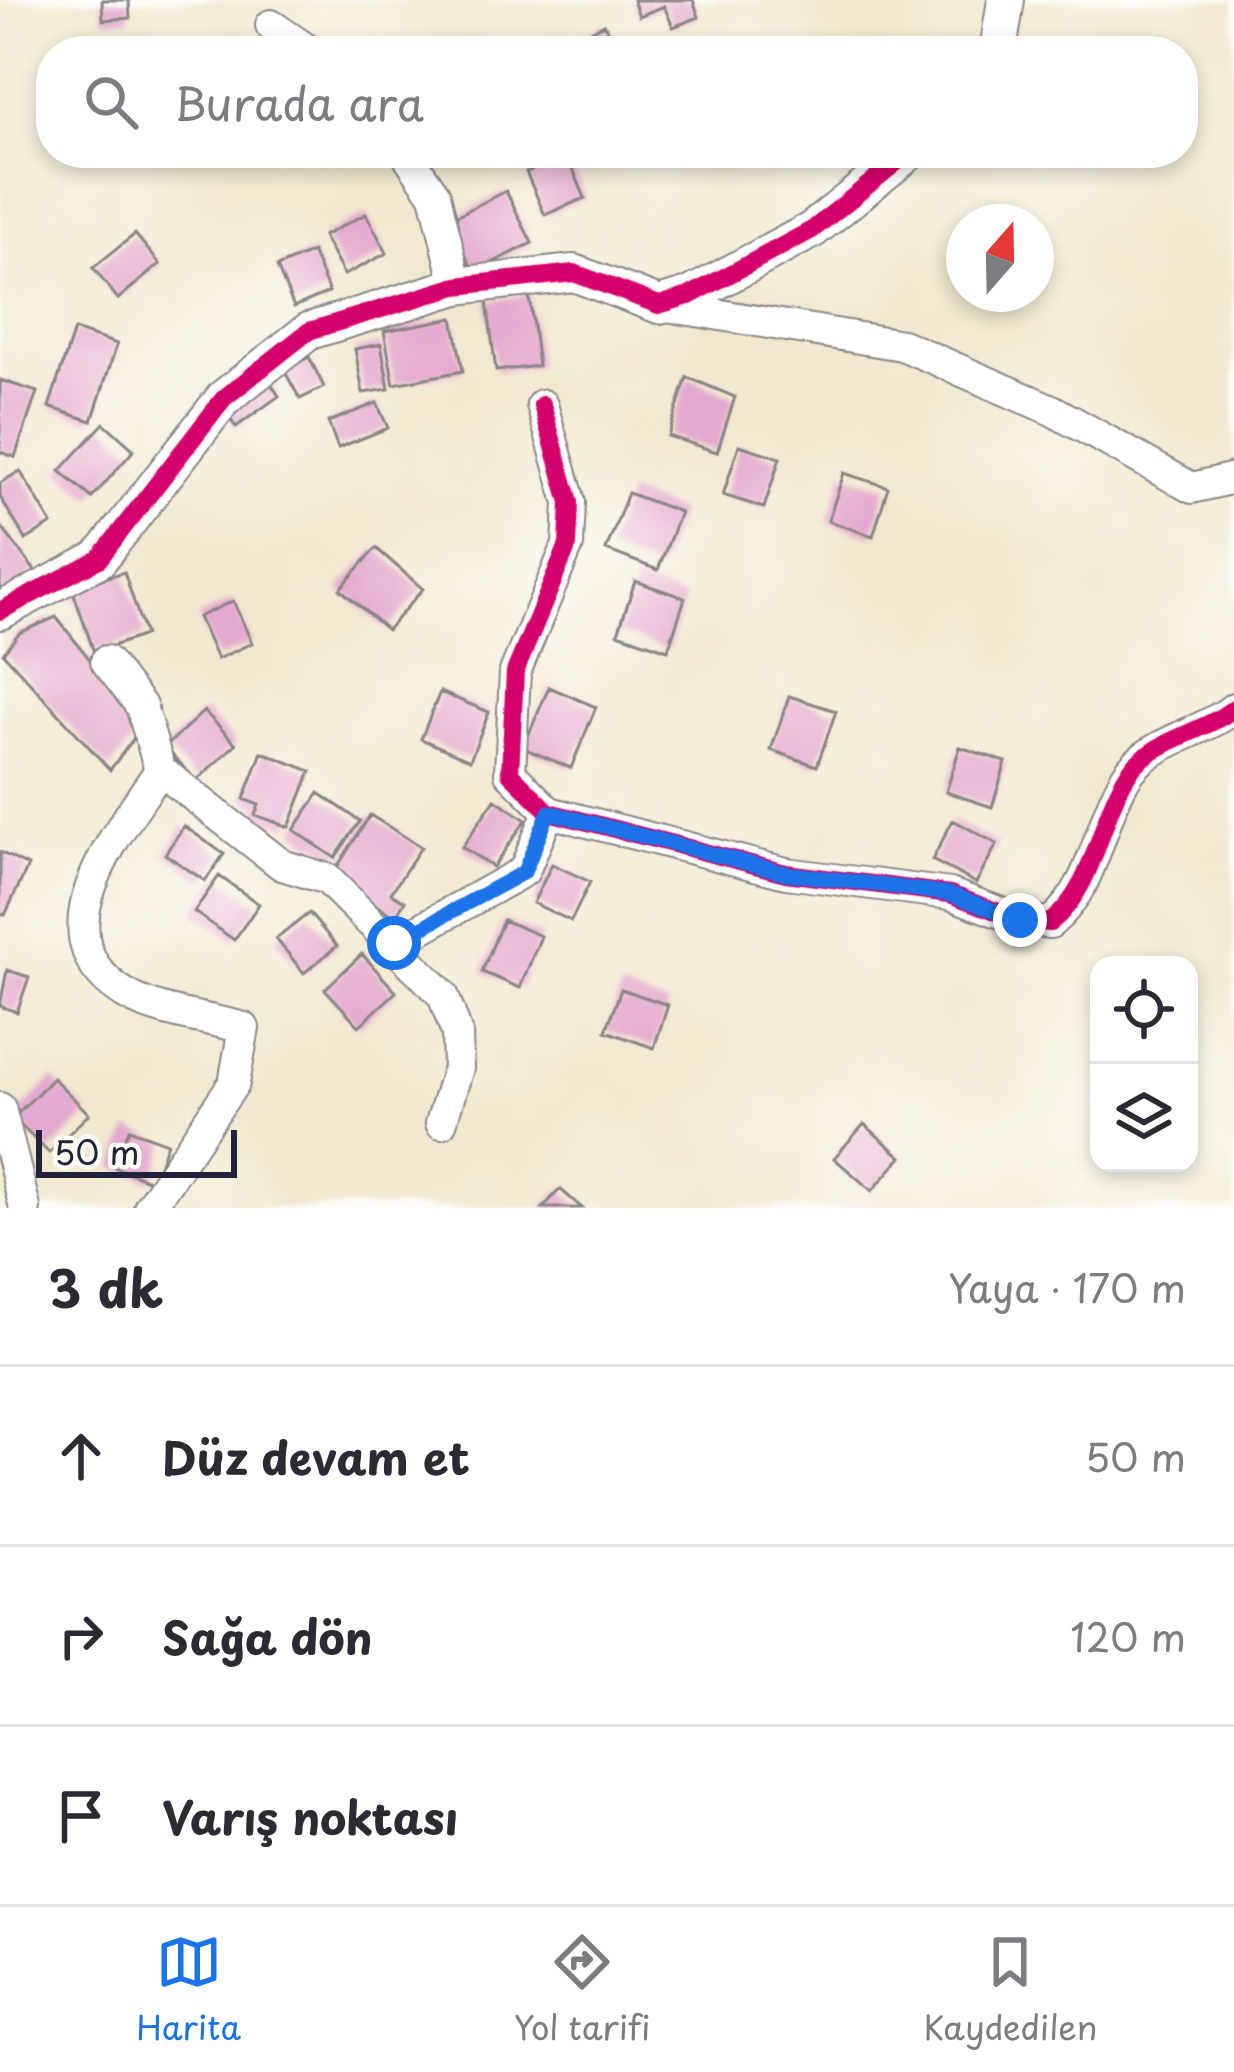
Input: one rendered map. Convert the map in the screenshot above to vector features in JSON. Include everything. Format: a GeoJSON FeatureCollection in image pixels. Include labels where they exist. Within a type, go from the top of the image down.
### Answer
{"type":"FeatureCollection","features":[{"type":"Feature","properties":{"kind":"street"},"geometry":{"type":"LineString","coordinates":[[1000,36],[1006,0]]}},
{"type":"Feature","properties":{"kind":"street"},"geometry":{"type":"LineString","coordinates":[[271,25],[287,36]]}},
{"type":"Feature","properties":{"kind":"street"},"geometry":{"type":"LineString","coordinates":[[416,168],[435,195],[457,286]]}},
{"type":"Feature","properties":{"kind":"street"},"geometry":{"type":"LineString","coordinates":[[659,305],[689,296],[812,230],[889,168]]}},
{"type":"Feature","properties":{"kind":"street"},"geometry":{"type":"LineString","coordinates":[[0,611],[99,559],[224,398],[309,331],[457,286],[574,273],[659,305],[902,345],[1052,410],[1192,488],[1234,478]]}},
{"type":"Feature","properties":{"kind":"street"},"geometry":{"type":"LineString","coordinates":[[542,405],[571,502],[568,545],[514,672],[510,773],[549,812],[786,873],[950,894],[1020,920],[1050,923],[1084,882],[1127,774],[1157,750],[1218,722],[1234,708]]}},
{"type":"Feature","properties":{"kind":"street"},"geometry":{"type":"LineString","coordinates":[[106,661],[141,706],[160,770],[282,865],[327,879],[443,995],[457,1033],[458,1068],[441,1123]]}},
{"type":"Feature","properties":{"kind":"street"},"geometry":{"type":"LineString","coordinates":[[149,1208],[234,1083],[244,1028],[128,996],[102,973],[83,943],[91,874],[160,770]]}},
{"type":"Feature","properties":{"kind":"street"},"geometry":{"type":"LineString","coordinates":[[394,943],[524,872],[549,812]]}},
{"type":"Feature","properties":{"kind":"street"},"geometry":{"type":"LineString","coordinates":[[0,1108],[25,1208]]}},
{"type":"Feature","properties":{"kind":"building"},"geometry":{"type":"Polygon","coordinates":[[[102,0],[129,0],[130,18],[103,20],[102,0]]]}},
{"type":"Feature","properties":{"kind":"building"},"geometry":{"type":"Polygon","coordinates":[[[633,0],[693,0],[699,17],[673,27],[664,6],[639,16],[633,0]]]}},
{"type":"Feature","properties":{"kind":"building"},"geometry":{"type":"Polygon","coordinates":[[[604,24],[610,36],[581,36],[604,24]]]}},
{"type":"Feature","properties":{"kind":"building"},"geometry":{"type":"Polygon","coordinates":[[[572,168],[585,198],[545,215],[526,172],[572,168]]]}},
{"type":"Feature","properties":{"kind":"building"},"geometry":{"type":"Polygon","coordinates":[[[506,191],[532,243],[474,272],[448,220],[506,191]]]}},
{"type":"Feature","properties":{"kind":"building"},"geometry":{"type":"Polygon","coordinates":[[[366,214],[387,253],[344,275],[323,236],[366,214]]]}},
{"type":"Feature","properties":{"kind":"building"},"geometry":{"type":"Polygon","coordinates":[[[135,234],[160,264],[118,299],[93,268],[135,234]]]}},
{"type":"Feature","properties":{"kind":"building"},"geometry":{"type":"Polygon","coordinates":[[[312,252],[329,292],[294,307],[277,267],[312,252]]]}},
{"type":"Feature","properties":{"kind":"building"},"geometry":{"type":"Polygon","coordinates":[[[529,295],[538,366],[496,371],[487,301],[529,295]]]}},
{"type":"Feature","properties":{"kind":"building"},"geometry":{"type":"Polygon","coordinates":[[[453,318],[463,371],[394,384],[384,331],[453,318]]]}},
{"type":"Feature","properties":{"kind":"building"},"geometry":{"type":"Polygon","coordinates":[[[74,330],[117,344],[92,421],[49,407],[74,330]]]}},
{"type":"Feature","properties":{"kind":"building"},"geometry":{"type":"Polygon","coordinates":[[[381,344],[389,389],[363,393],[355,349],[381,344]]]}},
{"type":"Feature","properties":{"kind":"building"},"geometry":{"type":"Polygon","coordinates":[[[309,357],[324,387],[300,399],[284,370],[309,357]]]}},
{"type":"Feature","properties":{"kind":"building"},"geometry":{"type":"Polygon","coordinates":[[[687,377],[735,397],[717,452],[668,436],[687,377]]]}},
{"type":"Feature","properties":{"kind":"building"},"geometry":{"type":"Polygon","coordinates":[[[267,378],[279,396],[236,427],[223,410],[267,378]]]}},
{"type":"Feature","properties":{"kind":"building"},"geometry":{"type":"Polygon","coordinates":[[[0,380],[37,392],[15,457],[0,452],[0,380]]]}},
{"type":"Feature","properties":{"kind":"building"},"geometry":{"type":"Polygon","coordinates":[[[377,403],[388,428],[338,448],[328,422],[377,403]]]}},
{"type":"Feature","properties":{"kind":"building"},"geometry":{"type":"Polygon","coordinates":[[[104,423],[134,450],[92,498],[60,471],[104,423]]]}},
{"type":"Feature","properties":{"kind":"building"},"geometry":{"type":"Polygon","coordinates":[[[739,445],[780,458],[764,508],[723,495],[739,445]]]}},
{"type":"Feature","properties":{"kind":"building"},"geometry":{"type":"Polygon","coordinates":[[[20,471],[52,524],[26,540],[0,497],[0,483],[20,471]]]}},
{"type":"Feature","properties":{"kind":"building"},"geometry":{"type":"Polygon","coordinates":[[[844,473],[888,487],[873,536],[828,521],[844,473]]]}},
{"type":"Feature","properties":{"kind":"building"},"geometry":{"type":"Polygon","coordinates":[[[628,493],[680,512],[658,570],[606,550],[628,493]]]}},
{"type":"Feature","properties":{"kind":"building"},"geometry":{"type":"Polygon","coordinates":[[[0,525],[36,572],[0,599],[0,525]]]}},
{"type":"Feature","properties":{"kind":"building"},"geometry":{"type":"Polygon","coordinates":[[[376,548],[423,589],[387,630],[340,589],[376,548]]]}},
{"type":"Feature","properties":{"kind":"building"},"geometry":{"type":"Polygon","coordinates":[[[124,572],[145,635],[94,652],[72,588],[124,572]]]}},
{"type":"Feature","properties":{"kind":"building"},"geometry":{"type":"Polygon","coordinates":[[[635,581],[685,598],[668,650],[618,633],[635,581]]]}},
{"type":"Feature","properties":{"kind":"building"},"geometry":{"type":"Polygon","coordinates":[[[233,601],[252,643],[217,659],[198,617],[233,601]]]}},
{"type":"Feature","properties":{"kind":"building"},"geometry":{"type":"Polygon","coordinates":[[[56,617],[143,726],[110,770],[3,653],[19,633],[56,617]]]}},
{"type":"Feature","properties":{"kind":"building"},"geometry":{"type":"Polygon","coordinates":[[[549,687],[596,707],[571,768],[523,748],[549,687]]]}},
{"type":"Feature","properties":{"kind":"building"},"geometry":{"type":"Polygon","coordinates":[[[440,692],[489,712],[470,760],[421,739],[440,692]]]}},
{"type":"Feature","properties":{"kind":"building"},"geometry":{"type":"Polygon","coordinates":[[[789,696],[836,711],[817,766],[771,750],[789,696]]]}},
{"type":"Feature","properties":{"kind":"building"},"geometry":{"type":"Polygon","coordinates":[[[204,711],[236,744],[196,781],[165,747],[204,711]]]}},
{"type":"Feature","properties":{"kind":"building"},"geometry":{"type":"Polygon","coordinates":[[[960,747],[1006,762],[992,807],[946,792],[960,747]]]}},
{"type":"Feature","properties":{"kind":"building"},"geometry":{"type":"Polygon","coordinates":[[[262,752],[311,771],[289,827],[255,815],[259,805],[244,799],[262,752]]]}},
{"type":"Feature","properties":{"kind":"building"},"geometry":{"type":"Polygon","coordinates":[[[319,793],[360,821],[335,858],[294,830],[319,793]]]}},
{"type":"Feature","properties":{"kind":"building"},"geometry":{"type":"Polygon","coordinates":[[[495,799],[526,820],[493,867],[462,847],[495,799]]]}},
{"type":"Feature","properties":{"kind":"building"},"geometry":{"type":"Polygon","coordinates":[[[370,815],[421,847],[391,893],[405,901],[395,917],[331,877],[370,815]]]}},
{"type":"Feature","properties":{"kind":"building"},"geometry":{"type":"Polygon","coordinates":[[[953,820],[997,844],[976,883],[932,860],[953,820]]]}},
{"type":"Feature","properties":{"kind":"building"},"geometry":{"type":"Polygon","coordinates":[[[184,826],[224,854],[205,881],[165,854],[184,826]]]}},
{"type":"Feature","properties":{"kind":"building"},"geometry":{"type":"Polygon","coordinates":[[[0,852],[28,866],[5,915],[0,913],[0,852]]]}},
{"type":"Feature","properties":{"kind":"building"},"geometry":{"type":"Polygon","coordinates":[[[552,864],[590,882],[571,921],[533,903],[552,864]]]}},
{"type":"Feature","properties":{"kind":"building"},"geometry":{"type":"Polygon","coordinates":[[[219,876],[259,904],[234,940],[194,912],[219,876]]]}},
{"type":"Feature","properties":{"kind":"building"},"geometry":{"type":"Polygon","coordinates":[[[309,913],[337,946],[304,973],[276,939],[309,913]]]}},
{"type":"Feature","properties":{"kind":"building"},"geometry":{"type":"Polygon","coordinates":[[[503,920],[541,936],[520,988],[482,972],[503,920]]]}},
{"type":"Feature","properties":{"kind":"building"},"geometry":{"type":"Polygon","coordinates":[[[362,954],[396,992],[359,1026],[325,989],[362,954]]]}},
{"type":"Feature","properties":{"kind":"building"},"geometry":{"type":"Polygon","coordinates":[[[7,970],[29,977],[17,1012],[0,1006],[7,970]]]}},
{"type":"Feature","properties":{"kind":"building"},"geometry":{"type":"Polygon","coordinates":[[[621,989],[668,1005],[654,1048],[606,1031],[621,989]]]}},
{"type":"Feature","properties":{"kind":"building"},"geometry":{"type":"Polygon","coordinates":[[[53,1078],[89,1114],[49,1153],[13,1118],[53,1078]]]}},
{"type":"Feature","properties":{"kind":"building"},"geometry":{"type":"Polygon","coordinates":[[[864,1124],[902,1157],[872,1191],[834,1158],[864,1124]]]}},
{"type":"Feature","properties":{"kind":"building"},"geometry":{"type":"Polygon","coordinates":[[[129,1129],[167,1143],[153,1182],[114,1167],[129,1129]]]}},
{"type":"Feature","properties":{"kind":"building"},"geometry":{"type":"Polygon","coordinates":[[[560,1189],[582,1208],[543,1208],[560,1189]]]}},
{"type":"Feature","properties":{"kind":"cycle path"},"geometry":{"type":"LineString","coordinates":[[0,611],[99,559],[224,398],[309,331],[457,286],[574,273],[659,305],[689,296],[812,230],[889,168]]}},
{"type":"Feature","properties":{"kind":"cycle path"},"geometry":{"type":"LineString","coordinates":[[542,405],[570,502],[568,545],[515,672],[510,773],[549,812],[786,873],[950,894],[1020,920],[1050,923],[1087,873],[1116,796],[1135,765],[1234,708]]}},
{"type":"Feature","properties":{"kind":"route"},"geometry":{"type":"LineString","coordinates":[[394,943],[524,872],[549,812],[786,873],[950,894],[1020,920]]}}]}
